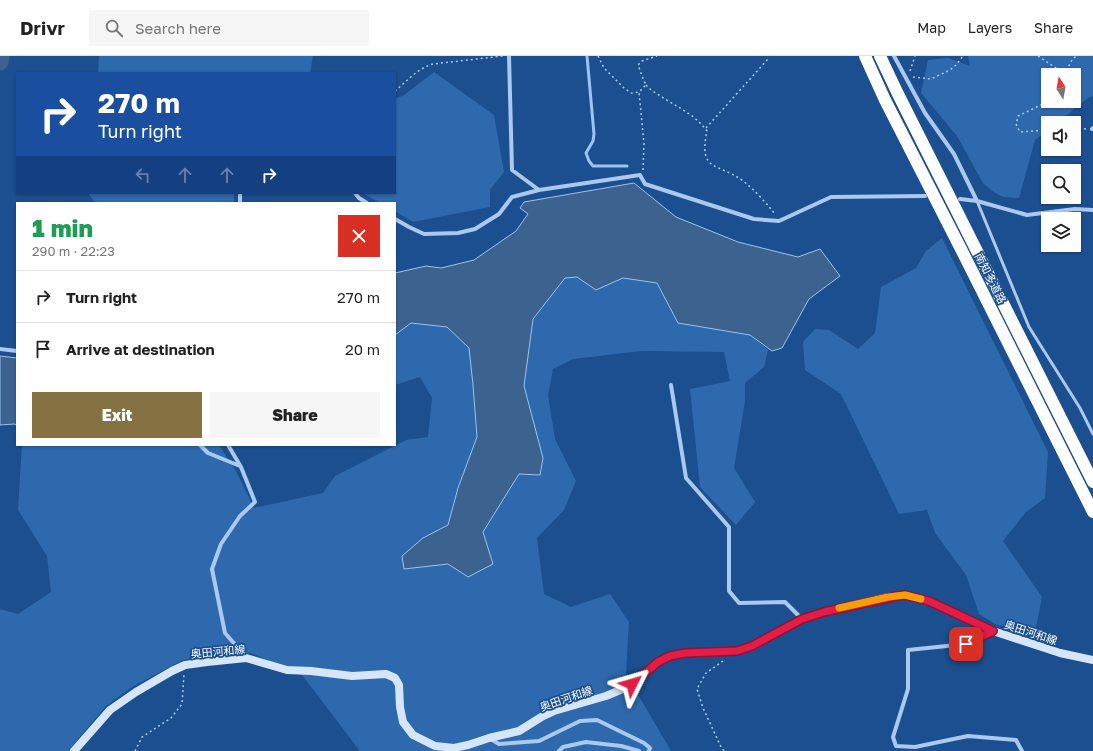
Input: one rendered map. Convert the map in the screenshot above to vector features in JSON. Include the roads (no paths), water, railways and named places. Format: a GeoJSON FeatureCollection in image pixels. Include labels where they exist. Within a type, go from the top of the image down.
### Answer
{"type":"FeatureCollection","features":[{"type":"Feature","properties":{"kind":"highway","name":"南知多道路"},"geometry":{"type":"LineString","coordinates":[[865,56],[885,100],[1093,512]]}},
{"type":"Feature","properties":{"kind":"highway","name":"南知多道路"},"geometry":{"type":"LineString","coordinates":[[880,56],[901,101],[1093,482]]}},
{"type":"Feature","properties":{"kind":"main road","name":"奥田河和線"},"geometry":{"type":"LineString","coordinates":[[74,751],[110,710],[136,692],[172,671],[185,665],[246,658],[287,670],[311,670],[352,676],[386,674],[395,678],[399,685],[400,707],[403,722],[413,735],[435,746],[454,748],[519,731],[554,711],[606,696],[632,684],[658,662],[670,656],[685,653],[737,651],[752,646],[802,619],[824,612],[888,597],[905,595],[929,601],[993,631],[1060,653],[1093,660]]}},
{"type":"Feature","properties":{"kind":"street"},"geometry":{"type":"LineString","coordinates":[[507,56],[512,170],[539,190]]}},
{"type":"Feature","properties":{"kind":"street"},"geometry":{"type":"LineString","coordinates":[[894,56],[925,113],[954,154],[977,201]]}},
{"type":"Feature","properties":{"kind":"street"},"geometry":{"type":"LineString","coordinates":[[396,220],[424,234],[458,233],[475,229],[499,214],[512,197],[539,190],[640,175],[645,184],[754,220],[779,221],[831,197],[924,196]]}},
{"type":"Feature","properties":{"kind":"street"},"geometry":{"type":"LineString","coordinates":[[356,194],[365,202]]}},
{"type":"Feature","properties":{"kind":"street"},"geometry":{"type":"LineString","coordinates":[[960,199],[977,201],[1027,215],[1075,209],[1093,210]]}},
{"type":"Feature","properties":{"kind":"street"},"geometry":{"type":"LineString","coordinates":[[0,349],[16,351]]}},
{"type":"Feature","properties":{"kind":"street"},"geometry":{"type":"LineString","coordinates":[[671,385],[686,478],[729,527],[729,591],[739,603],[785,602],[802,619]]}},
{"type":"Feature","properties":{"kind":"street"},"geometry":{"type":"LineString","coordinates":[[201,446],[208,453],[241,467]]}},
{"type":"Feature","properties":{"kind":"street"},"geometry":{"type":"LineString","coordinates":[[229,446],[241,467],[255,502],[240,516],[221,544],[212,569],[225,633],[246,658]]}},
{"type":"Feature","properties":{"kind":"street"},"geometry":{"type":"LineString","coordinates":[[993,631],[966,644],[908,650],[908,689],[893,737],[896,746],[915,747],[968,736],[1016,740],[1022,751]]}},
{"type":"Feature","properties":{"kind":"street"},"geometry":{"type":"LineString","coordinates":[[489,738],[499,744],[539,741],[580,721],[598,720],[644,743],[650,748],[649,751]]}},
{"type":"Feature","properties":{"kind":"street"},"geometry":{"type":"LineString","coordinates":[[559,751],[563,747],[586,742],[621,746],[639,751]]}},
{"type":"Feature","properties":{"kind":"lane"},"geometry":{"type":"LineString","coordinates":[[977,201],[1029,326],[1080,408],[1093,434]]}},
{"type":"Feature","properties":{"kind":"waterway"},"geometry":{"type":"LineString","coordinates":[[0,62],[1,56]]}},
{"type":"Feature","properties":{"kind":"waterway"},"geometry":{"type":"LineString","coordinates":[[587,56],[594,134],[593,141],[586,153],[593,166],[627,166]]}}]}
